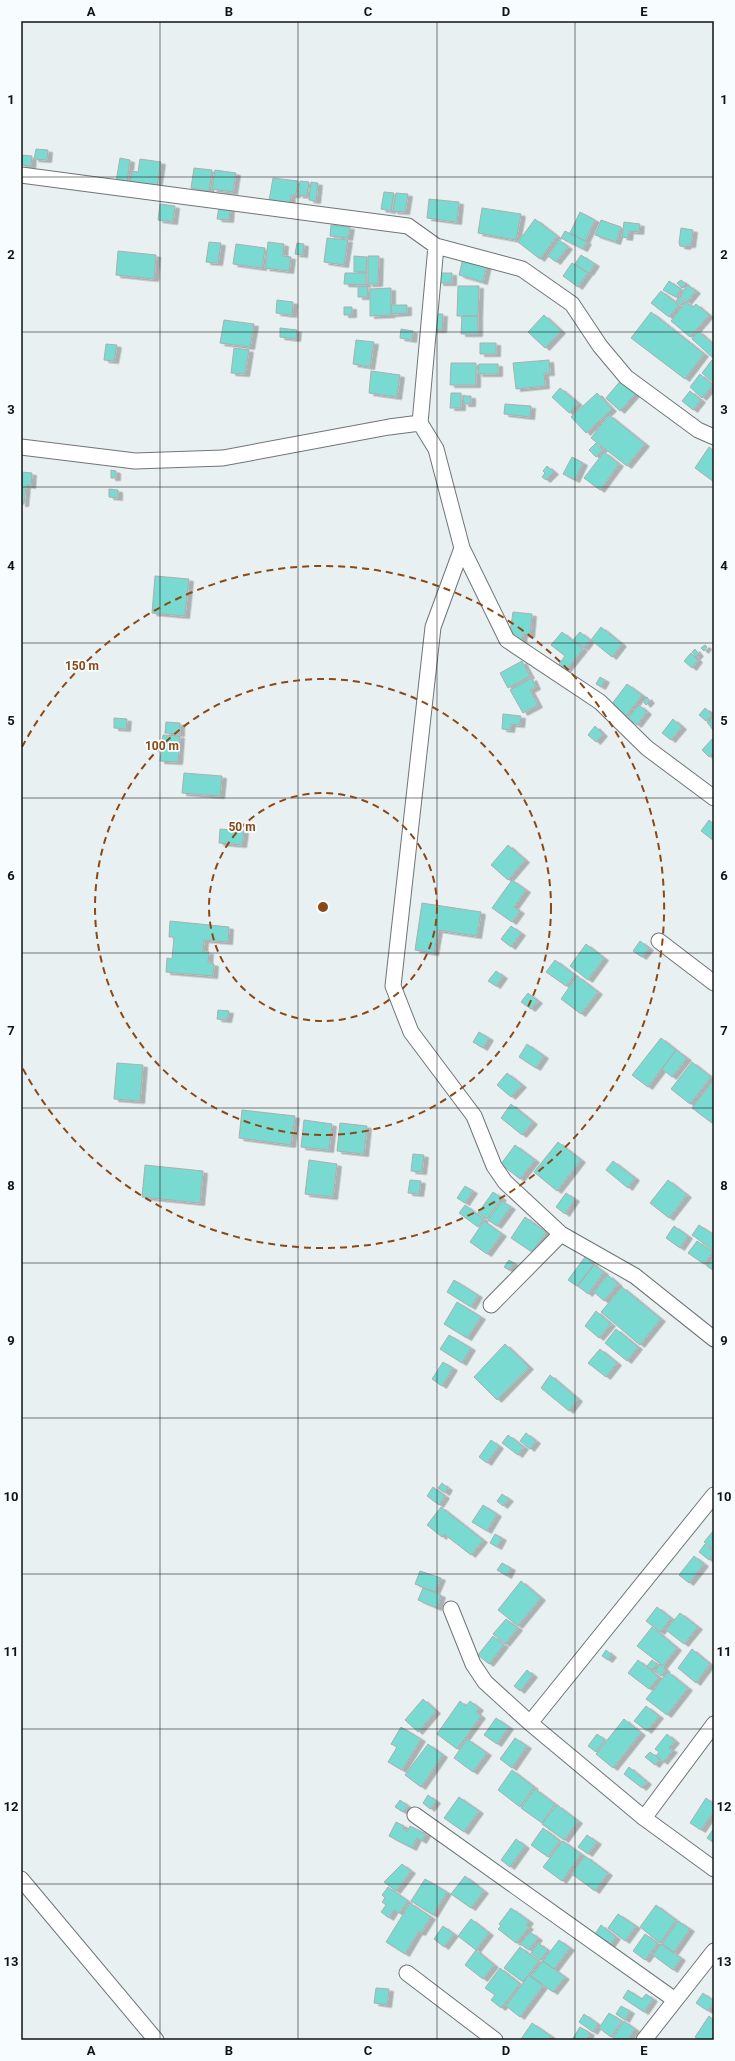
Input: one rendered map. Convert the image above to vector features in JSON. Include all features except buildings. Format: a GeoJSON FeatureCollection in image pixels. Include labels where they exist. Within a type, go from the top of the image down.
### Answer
{"type":"FeatureCollection","features":[{"type":"Feature","properties":{"kind":"street"},"geometry":{"type":"LineString","coordinates":[[21,175],[408,226],[436,246],[522,269],[572,304],[600,346],[626,377],[698,430],[714,437]]}},
{"type":"Feature","properties":{"kind":"street"},"geometry":{"type":"LineString","coordinates":[[436,246],[420,423],[436,449],[462,548],[506,640],[600,702],[648,748],[714,798]]}},
{"type":"Feature","properties":{"kind":"street"},"geometry":{"type":"LineString","coordinates":[[21,446],[135,461],[223,458],[389,427],[420,423]]}},
{"type":"Feature","properties":{"kind":"street"},"geometry":{"type":"LineString","coordinates":[[462,548],[433,627],[393,986],[411,1032],[474,1116],[494,1166],[505,1182],[562,1234],[635,1276],[714,1339]]}},
{"type":"Feature","properties":{"kind":"street"},"geometry":{"type":"LineString","coordinates":[[659,941],[714,983]]}},
{"type":"Feature","properties":{"kind":"street"},"geometry":{"type":"LineString","coordinates":[[491,1305],[562,1234]]}},
{"type":"Feature","properties":{"kind":"street"},"geometry":{"type":"LineString","coordinates":[[530,1723],[714,1495]]}},
{"type":"Feature","properties":{"kind":"street"},"geometry":{"type":"LineString","coordinates":[[451,1609],[473,1664],[485,1682],[530,1723],[644,1818],[714,1869]]}},
{"type":"Feature","properties":{"kind":"street"},"geometry":{"type":"LineString","coordinates":[[644,1818],[714,1724]]}},
{"type":"Feature","properties":{"kind":"street"},"geometry":{"type":"LineString","coordinates":[[416,1816],[675,2000]]}},
{"type":"Feature","properties":{"kind":"street"},"geometry":{"type":"LineString","coordinates":[[21,1879],[156,2040]]}},
{"type":"Feature","properties":{"kind":"street"},"geometry":{"type":"LineString","coordinates":[[644,2040],[714,1951]]}},
{"type":"Feature","properties":{"kind":"street"},"geometry":{"type":"LineString","coordinates":[[407,1973],[495,2040]]}}]}
